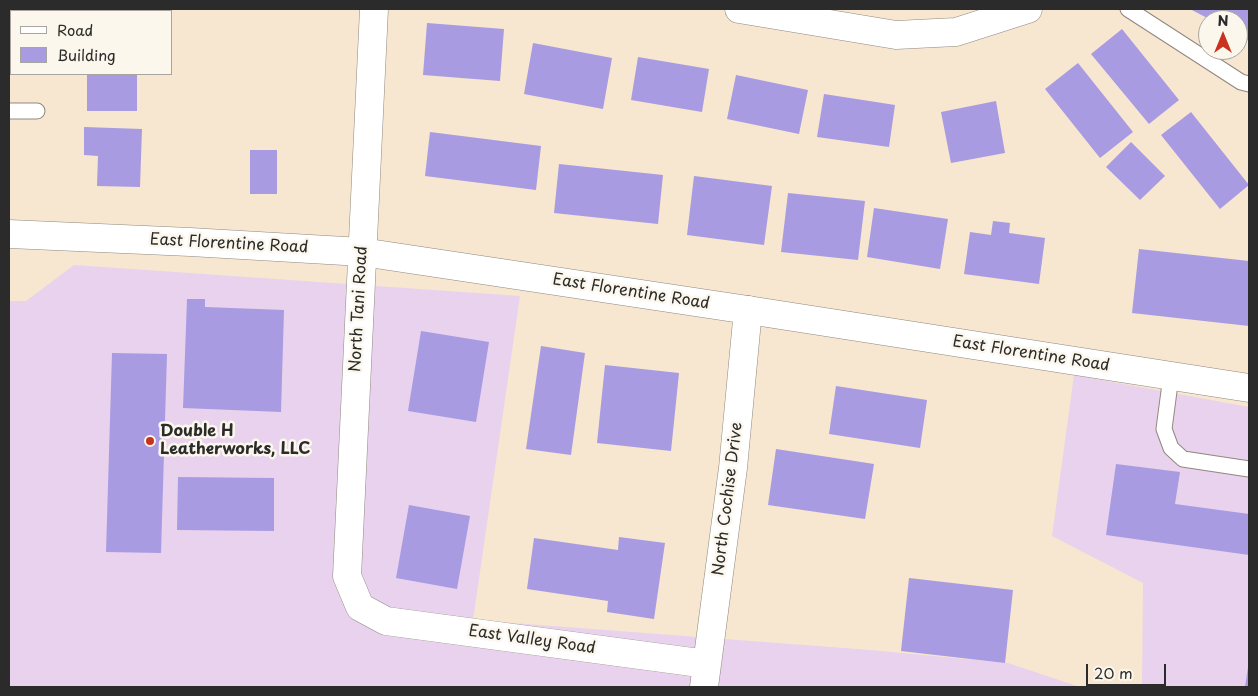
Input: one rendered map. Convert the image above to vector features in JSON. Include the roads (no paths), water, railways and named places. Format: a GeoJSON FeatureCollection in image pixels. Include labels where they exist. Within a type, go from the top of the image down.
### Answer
{"type":"FeatureCollection","features":[{"type":"Feature","properties":{"kind":"street","name":"North Tani Road"},"geometry":{"type":"LineString","coordinates":[[360,607],[347,576],[374,9]]}},
{"type":"Feature","properties":{"kind":"street"},"geometry":{"type":"LineString","coordinates":[[739,9],[896,35],[956,32],[1028,9]]}},
{"type":"Feature","properties":{"kind":"street","name":"East Florentine Road"},"geometry":{"type":"LineString","coordinates":[[9,234],[362,252],[1249,388]]}},
{"type":"Feature","properties":{"kind":"street","name":"North Cochise Drive"},"geometry":{"type":"LineString","coordinates":[[705,676],[733,468],[748,310]]}},
{"type":"Feature","properties":{"kind":"street","name":"East Valley Road"},"geometry":{"type":"LineString","coordinates":[[360,607],[386,621],[705,676]]}},
{"type":"Feature","properties":{"kind":"lane"},"geometry":{"type":"LineString","coordinates":[[1128,9],[1241,82],[1249,84]]}},
{"type":"Feature","properties":{"kind":"lane"},"geometry":{"type":"LineString","coordinates":[[9,111],[37,111]]}},
{"type":"Feature","properties":{"kind":"lane"},"geometry":{"type":"LineString","coordinates":[[1171,376],[1164,429],[1171,448],[1184,459],[1249,469]]}},
{"type":"Feature","properties":{"kind":"place","name":"Double H Leatherworks, LLC"},"geometry":{"type":"Point","coordinates":[150,441]}}]}
